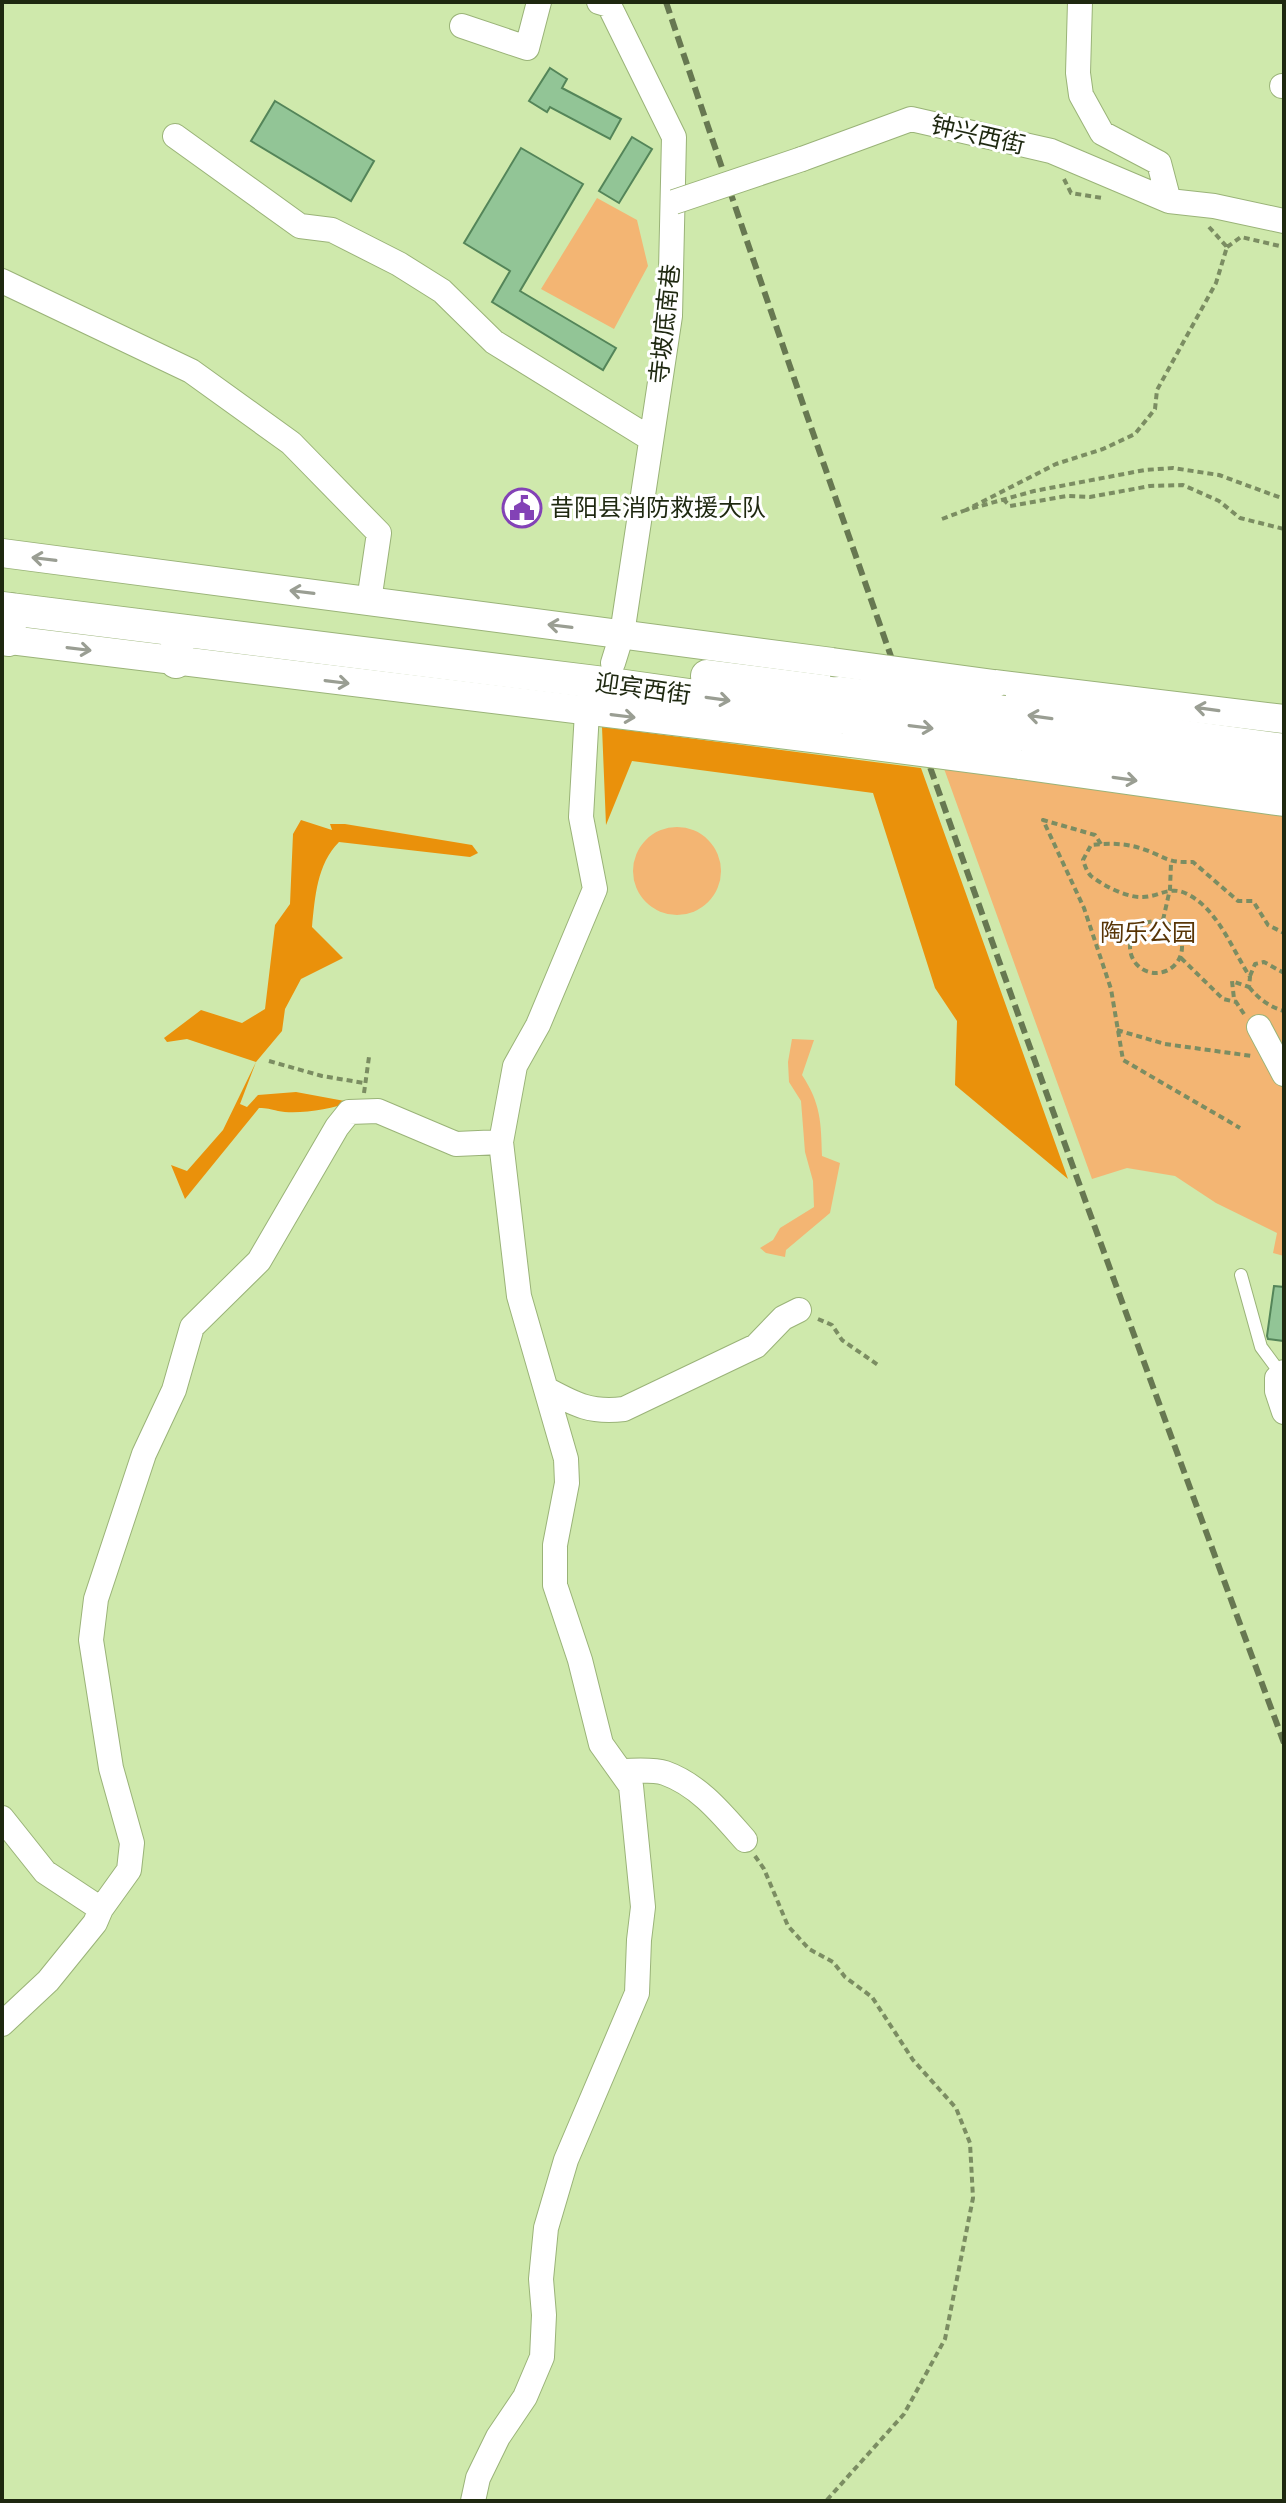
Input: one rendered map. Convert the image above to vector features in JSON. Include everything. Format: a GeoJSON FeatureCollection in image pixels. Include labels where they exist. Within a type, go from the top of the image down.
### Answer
{"type":"FeatureCollection","features":[{"type":"Feature","properties":{"kind":"main road","name":"迎宾西街"},"geometry":{"type":"LineString","coordinates":[[5,617],[177,646],[604,673]]}},
{"type":"Feature","properties":{"kind":"main road","name":"迎宾西街"},"geometry":{"type":"LineString","coordinates":[[5,617],[604,673],[1082,734],[1284,750]]}},
{"type":"Feature","properties":{"kind":"main road","name":"迎宾西街"},"geometry":{"type":"LineString","coordinates":[[1082,734],[1284,773]]}},
{"type":"Feature","properties":{"kind":"street"},"geometry":{"type":"LineString","coordinates":[[462,26],[527,48],[539,2]]}},
{"type":"Feature","properties":{"kind":"street","name":"寺坡底南巷"},"geometry":{"type":"LineString","coordinates":[[473,2501],[478,2478],[498,2437],[525,2397],[542,2357],[544,2315],[541,2279],[546,2228],[566,2160],[637,1993],[643,1907],[631,1786],[601,1744],[580,1660],[555,1585],[555,1545],[567,1483],[566,1459],[519,1296],[501,1142],[515,1066],[538,1025],[595,889],[581,817],[604,673],[651,439],[670,316],[674,137],[609,5],[599,2]]}},
{"type":"Feature","properties":{"kind":"street"},"geometry":{"type":"LineString","coordinates":[[1080,2],[1078,73],[1081,95],[1102,133],[1159,163],[1169,201]]}},
{"type":"Feature","properties":{"kind":"street","name":"钟兴西街"},"geometry":{"type":"LineString","coordinates":[[674,202],[911,119],[1051,151],[1169,201],[1214,206],[1284,221]]}},
{"type":"Feature","properties":{"kind":"street"},"geometry":{"type":"LineString","coordinates":[[175,136],[300,226],[332,230],[399,264],[442,291],[494,342],[651,439]]}},
{"type":"Feature","properties":{"kind":"street"},"geometry":{"type":"LineString","coordinates":[[2,281],[191,371],[291,443],[379,533],[369,601]]}},
{"type":"Feature","properties":{"kind":"street"},"geometry":{"type":"LineString","coordinates":[[2,553],[369,601],[604,673],[842,704],[1082,734],[1284,719]]}},
{"type":"Feature","properties":{"kind":"street"},"geometry":{"type":"LineString","coordinates":[[1082,734],[1284,802]]}},
{"type":"Feature","properties":{"kind":"street"},"geometry":{"type":"LineString","coordinates":[[1267,1018],[1279,1066]]}},
{"type":"Feature","properties":{"kind":"street"},"geometry":{"type":"LineString","coordinates":[[2,2024],[48,1981],[95,1923],[101,1909],[129,1870],[132,1843],[111,1768],[91,1640],[96,1599],[144,1454],[174,1390],[192,1327],[259,1261],[337,1127],[349,1112],[378,1111],[456,1144],[501,1142]]}},
{"type":"Feature","properties":{"kind":"street"},"geometry":{"type":"LineString","coordinates":[[548,1390],[577,1406],[601,1412],[624,1409],[756,1346],[783,1318],[799,1310]]}},
{"type":"Feature","properties":{"kind":"street"},"geometry":{"type":"LineString","coordinates":[[1282,1373],[1277,1378],[1277,1391],[1284,1412]]}},
{"type":"Feature","properties":{"kind":"street"},"geometry":{"type":"LineString","coordinates":[[621,1771],[663,1772],[697,1790],[713,1803],[745,1840]]}},
{"type":"Feature","properties":{"kind":"street"},"geometry":{"type":"LineString","coordinates":[[2,1818],[45,1872],[101,1909]]}},
{"type":"Feature","properties":{"kind":"lane"},"geometry":{"type":"LineString","coordinates":[[1241,1275],[1261,1347],[1282,1373]]}},
{"type":"Feature","properties":{"kind":"path"},"geometry":{"type":"LineString","coordinates":[[1051,151],[1071,193],[1111,200]]}},
{"type":"Feature","properties":{"kind":"path"},"geometry":{"type":"LineString","coordinates":[[1200,223],[1211,228],[1227,247]]}},
{"type":"Feature","properties":{"kind":"path"},"geometry":{"type":"LineString","coordinates":[[966,510],[1056,464],[1103,449],[1135,434],[1155,409],[1157,390],[1216,283],[1227,247],[1241,237],[1284,247]]}},
{"type":"Feature","properties":{"kind":"path"},"geometry":{"type":"LineString","coordinates":[[942,519],[1034,491],[1145,470],[1173,468],[1219,475],[1284,499]]}},
{"type":"Feature","properties":{"kind":"path"},"geometry":{"type":"LineString","coordinates":[[1003,499],[1010,506],[1067,496],[1090,497],[1150,486],[1183,485],[1219,501],[1240,518],[1284,529]]}},
{"type":"Feature","properties":{"kind":"path"},"geometry":{"type":"LineString","coordinates":[[1101,844],[1095,835],[1043,820],[1084,908],[1111,989],[1123,1060],[1240,1128]]}},
{"type":"Feature","properties":{"kind":"path"},"geometry":{"type":"LineString","coordinates":[[1250,977],[1214,916],[1185,893],[1170,889],[1146,898],[1129,896],[1089,874],[1083,860],[1091,845],[1142,848],[1171,863],[1193,862],[1238,901],[1253,901],[1268,925],[1284,933]]}},
{"type":"Feature","properties":{"kind":"path"},"geometry":{"type":"LineString","coordinates":[[1163,921],[1170,889],[1171,863]]}},
{"type":"Feature","properties":{"kind":"path"},"geometry":{"type":"LineString","coordinates":[[1147,921],[1163,921],[1176,929],[1183,942],[1181,958],[1171,969],[1157,974],[1142,970],[1131,959],[1129,944],[1135,930],[1147,921]]}},
{"type":"Feature","properties":{"kind":"path"},"geometry":{"type":"LineString","coordinates":[[1181,958],[1223,999],[1236,1002]]}},
{"type":"Feature","properties":{"kind":"path"},"geometry":{"type":"LineString","coordinates":[[1249,987],[1255,964],[1264,962],[1284,973]]}},
{"type":"Feature","properties":{"kind":"path"},"geometry":{"type":"LineString","coordinates":[[1267,1018],[1249,987],[1232,981],[1236,1002],[1249,1020],[1267,1018],[1284,1011]]}},
{"type":"Feature","properties":{"kind":"path"},"geometry":{"type":"LineString","coordinates":[[1117,1030],[1165,1044],[1279,1066]]}},
{"type":"Feature","properties":{"kind":"path"},"geometry":{"type":"LineString","coordinates":[[365,1111],[364,1083],[369,1057]]}},
{"type":"Feature","properties":{"kind":"path"},"geometry":{"type":"LineString","coordinates":[[269,1061],[322,1076],[364,1083]]}},
{"type":"Feature","properties":{"kind":"path"},"geometry":{"type":"LineString","coordinates":[[799,1310],[832,1325],[842,1340],[878,1365]]}},
{"type":"Feature","properties":{"kind":"path"},"geometry":{"type":"LineString","coordinates":[[745,1840],[764,1869],[788,1926],[809,1949],[833,1962],[845,1977],[872,1997],[913,2060],[956,2108],[970,2143],[973,2198],[945,2339],[904,2414],[826,2501]]}},
{"type":"Feature","properties":{"kind":"green space"},"geometry":{"type":"Polygon","coordinates":[[[597,198],[637,220],[648,266],[614,329],[541,289],[597,198]]]}},
{"type":"Feature","properties":{"kind":"green space","name":"陶乐公园"},"geometry":{"type":"Polygon","coordinates":[[[942,763],[1284,812],[1284,1256],[1273,1253],[1277,1233],[1216,1203],[1175,1176],[1127,1168],[1092,1179],[942,763]]]}},
{"type":"Feature","properties":{"kind":"green space"},"geometry":{"type":"Polygon","coordinates":[[[677,827],[694,831],[708,840],[717,854],[721,871],[717,888],[708,902],[694,911],[677,915],[660,911],[646,902],[637,888],[633,871],[637,854],[646,840],[660,831],[677,827]]]}},
{"type":"Feature","properties":{"kind":"green space"},"geometry":{"type":"Polygon","coordinates":[[[792,1039],[814,1040],[802,1075],[819,1114],[822,1156],[840,1163],[830,1213],[786,1250],[785,1257],[766,1253],[760,1248],[773,1240],[780,1228],[814,1207],[801,1101],[789,1082],[792,1039]]]}},
{"type":"Feature","properties":{"kind":"shaded area"},"geometry":{"type":"Polygon","coordinates":[[[602,727],[921,768],[1068,1179],[955,1085],[957,1021],[935,988],[873,793],[632,761],[606,825],[602,727]]]}},
{"type":"Feature","properties":{"kind":"shaded area"},"geometry":{"type":"Polygon","coordinates":[[[301,820],[332,830],[330,824],[345,824],[472,845],[478,853],[470,857],[339,842],[322,871],[312,927],[343,958],[301,979],[285,1009],[282,1031],[256,1062],[187,1039],[167,1042],[164,1038],[201,1010],[242,1023],[265,1009],[275,925],[290,904],[293,834],[301,820]]]}},
{"type":"Feature","properties":{"kind":"shaded area"},"geometry":{"type":"Polygon","coordinates":[[[256,1062],[240,1104],[247,1107],[258,1095],[296,1092],[350,1102],[304,1112],[259,1108],[185,1199],[171,1165],[187,1171],[223,1130],[256,1062]]]}},
{"type":"Feature","properties":{"kind":"building"},"geometry":{"type":"Polygon","coordinates":[[[550,68],[567,79],[562,88],[621,119],[610,139],[550,107],[547,112],[529,101],[550,68]]]}},
{"type":"Feature","properties":{"kind":"building"},"geometry":{"type":"Polygon","coordinates":[[[275,101],[374,161],[351,201],[251,141],[275,101]]]}},
{"type":"Feature","properties":{"kind":"building"},"geometry":{"type":"Polygon","coordinates":[[[632,137],[652,149],[619,203],[599,191],[632,137]]]}},
{"type":"Feature","properties":{"kind":"building"},"geometry":{"type":"Polygon","coordinates":[[[521,148],[583,184],[520,291],[616,348],[603,370],[492,302],[510,271],[464,243],[521,148]]]}},
{"type":"Feature","properties":{"kind":"building"},"geometry":{"type":"Polygon","coordinates":[[[1274,1286],[1284,1287],[1284,1341],[1268,1339],[1267,1336],[1274,1286]]]}},
{"type":"Feature","properties":{"kind":"railway"},"geometry":{"type":"LineString","coordinates":[[666,2],[968,875],[1284,1743]]}},
{"type":"Feature","properties":{"kind":"place","name":"昔阳县消防救援大队"},"geometry":{"type":"Point","coordinates":[522,508]}}]}
